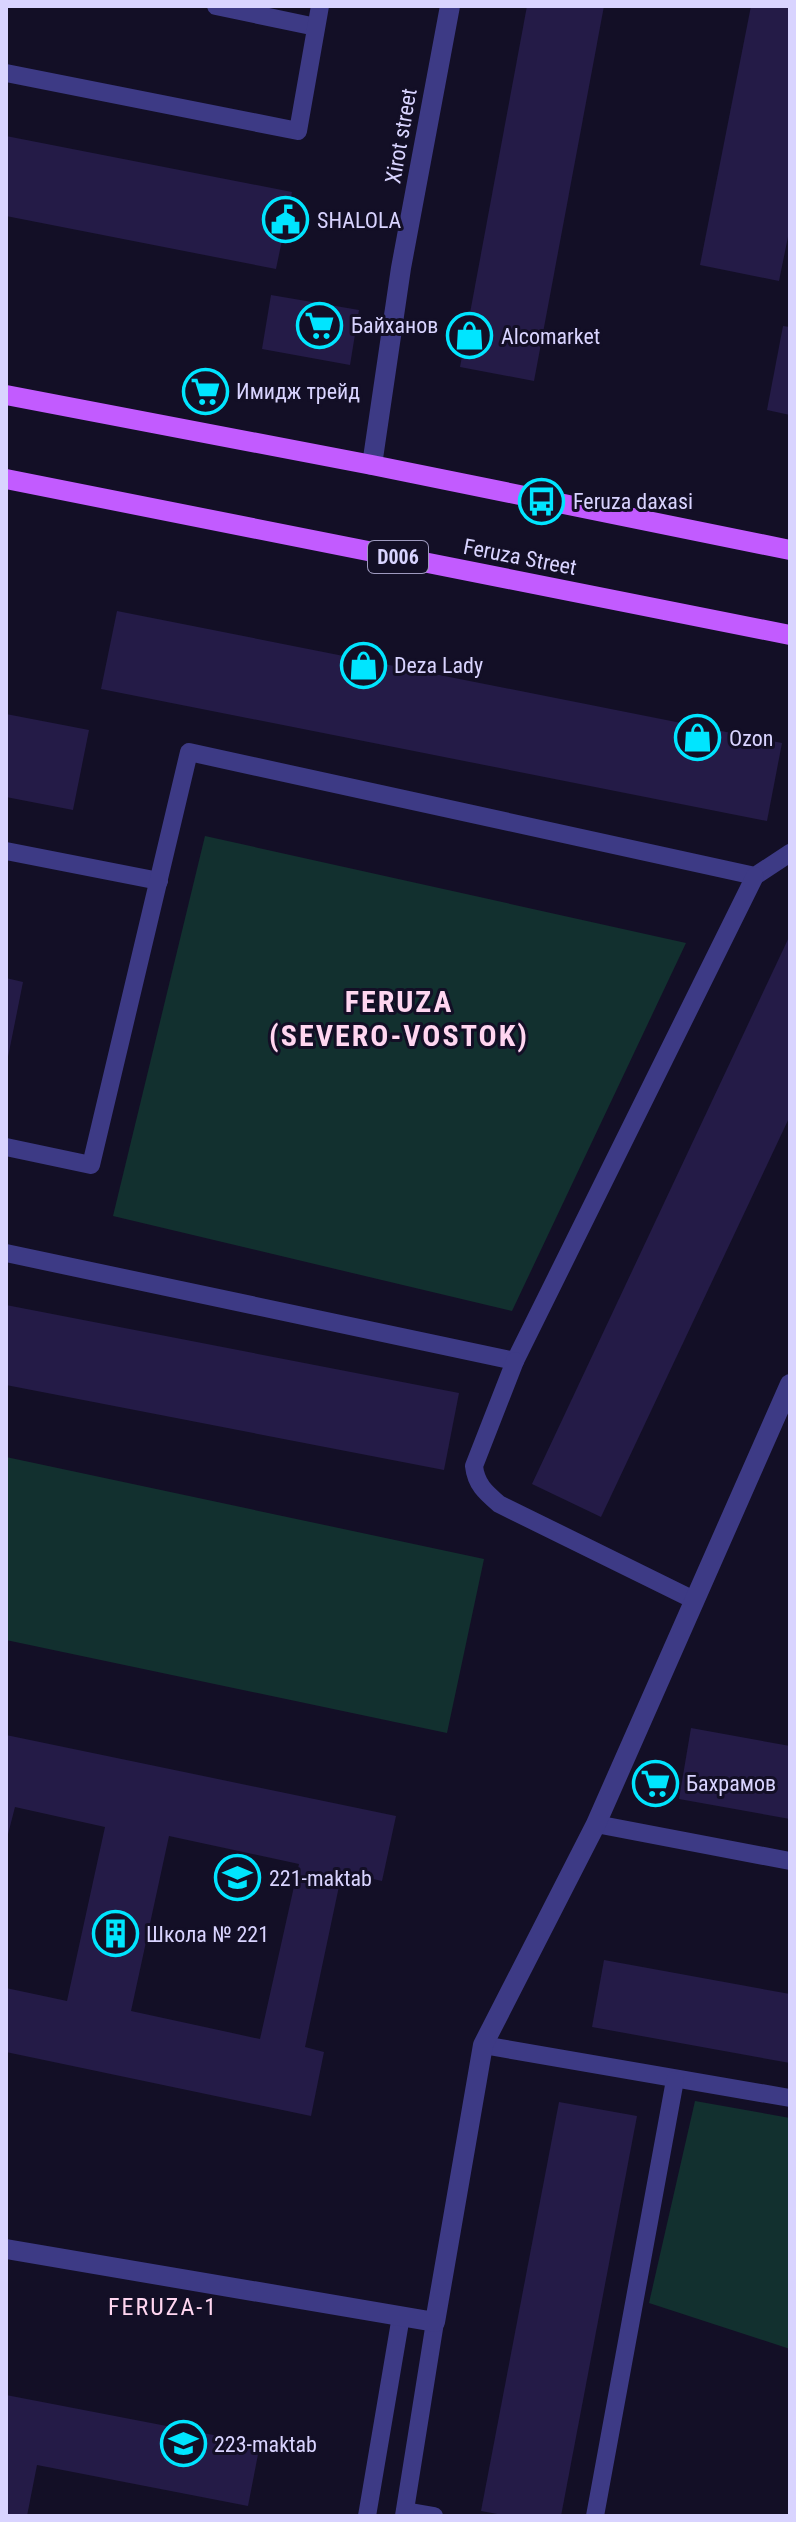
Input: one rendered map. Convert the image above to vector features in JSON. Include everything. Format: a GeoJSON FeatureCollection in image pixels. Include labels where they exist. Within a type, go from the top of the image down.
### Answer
{"type":"FeatureCollection","features":[{"type":"Feature","properties":{"kind":"main road"},"geometry":{"type":"LineString","coordinates":[[6,395],[790,550]]}},
{"type":"Feature","properties":{"kind":"main road","name":"Feruza Street"},"geometry":{"type":"LineString","coordinates":[[6,479],[790,635]]}},
{"type":"Feature","properties":{"kind":"street","name":"Xirot street"},"geometry":{"type":"LineString","coordinates":[[372,465],[401,268],[450,6]]}},
{"type":"Feature","properties":{"kind":"street"},"geometry":{"type":"LineString","coordinates":[[6,2249],[435,2322],[483,2045],[596,1824],[790,1384]]}},
{"type":"Feature","properties":{"kind":"lane"},"geometry":{"type":"LineString","coordinates":[[216,6],[316,27]]}},
{"type":"Feature","properties":{"kind":"lane"},"geometry":{"type":"LineString","coordinates":[[6,73],[298,131],[320,6]]}},
{"type":"Feature","properties":{"kind":"lane"},"geometry":{"type":"LineString","coordinates":[[6,1147],[91,1165],[189,752],[755,876]]}},
{"type":"Feature","properties":{"kind":"lane"},"geometry":{"type":"LineString","coordinates":[[6,851],[159,881]]}},
{"type":"Feature","properties":{"kind":"lane"},"geometry":{"type":"LineString","coordinates":[[694,1600],[499,1504],[483,1490],[475,1477],[474,1466],[515,1361],[755,876],[790,853]]}},
{"type":"Feature","properties":{"kind":"lane"},"geometry":{"type":"LineString","coordinates":[[6,1253],[515,1361]]}},
{"type":"Feature","properties":{"kind":"lane"},"geometry":{"type":"LineString","coordinates":[[596,1824],[790,1861]]}},
{"type":"Feature","properties":{"kind":"lane"},"geometry":{"type":"LineString","coordinates":[[483,2045],[790,2098]]}},
{"type":"Feature","properties":{"kind":"lane"},"geometry":{"type":"LineString","coordinates":[[595,2516],[675,2080]]}},
{"type":"Feature","properties":{"kind":"lane"},"geometry":{"type":"LineString","coordinates":[[367,2516],[401,2316]]}},
{"type":"Feature","properties":{"kind":"lane"},"geometry":{"type":"LineString","coordinates":[[434,2516],[404,2513],[435,2322]]}},
{"type":"Feature","properties":{"kind":"green space"},"geometry":{"type":"Polygon","coordinates":[[[205,836],[686,943],[512,1311],[113,1216],[205,836]]]}},
{"type":"Feature","properties":{"kind":"green space"},"geometry":{"type":"Polygon","coordinates":[[[6,1457],[484,1559],[447,1733],[6,1640],[6,1457]]]}},
{"type":"Feature","properties":{"kind":"green space"},"geometry":{"type":"Polygon","coordinates":[[[695,2101],[790,2118],[790,2349],[649,2303],[695,2101]]]}},
{"type":"Feature","properties":{"kind":"building"},"geometry":{"type":"Polygon","coordinates":[[[527,6],[604,6],[534,381],[460,367],[527,6]]]}},
{"type":"Feature","properties":{"kind":"building"},"geometry":{"type":"Polygon","coordinates":[[[751,6],[790,6],[790,227],[779,281],[700,265],[751,6]]]}},
{"type":"Feature","properties":{"kind":"building"},"geometry":{"type":"Polygon","coordinates":[[[6,136],[292,192],[276,269],[6,216],[6,136]]]}},
{"type":"Feature","properties":{"kind":"building"},"geometry":{"type":"Polygon","coordinates":[[[271,295],[359,310],[350,365],[262,349],[271,295]]]}},
{"type":"Feature","properties":{"kind":"building"},"geometry":{"type":"Polygon","coordinates":[[[783,326],[790,327],[790,415],[767,410],[783,326]]]}},
{"type":"Feature","properties":{"kind":"building"},"geometry":{"type":"Polygon","coordinates":[[[117,611],[782,743],[767,821],[101,689],[117,611]]]}},
{"type":"Feature","properties":{"kind":"building"},"geometry":{"type":"Polygon","coordinates":[[[6,714],[89,730],[73,810],[6,797],[6,714]]]}},
{"type":"Feature","properties":{"kind":"building"},"geometry":{"type":"Polygon","coordinates":[[[790,935],[790,1116],[601,1517],[532,1484],[790,935]]]}},
{"type":"Feature","properties":{"kind":"building"},"geometry":{"type":"Polygon","coordinates":[[[6,978],[23,982],[7,1062],[6,1062],[6,978]]]}},
{"type":"Feature","properties":{"kind":"building"},"geometry":{"type":"Polygon","coordinates":[[[6,1305],[459,1393],[444,1470],[6,1385],[6,1305]]]}},
{"type":"Feature","properties":{"kind":"building"},"geometry":{"type":"Polygon","coordinates":[[[691,1728],[790,1746],[790,1819],[679,1799],[691,1728]]]}},
{"type":"Feature","properties":{"kind":"building","name":"Школа № 221"},"geometry":{"type":"Polygon","coordinates":[[[6,1735],[396,1816],[382,1881],[342,1872],[305,2047],[324,2052],[311,2116],[6,2052],[6,1988],[67,2001],[105,1827],[15,1807],[6,1842],[6,1735]],[[169,1836],[131,2011],[260,2039],[299,1864],[169,1836]]]}},
{"type":"Feature","properties":{"kind":"building"},"geometry":{"type":"Polygon","coordinates":[[[604,1960],[790,1994],[790,2063],[592,2027],[604,1960]]]}},
{"type":"Feature","properties":{"kind":"building"},"geometry":{"type":"Polygon","coordinates":[[[559,2102],[637,2116],[561,2516],[508,2516],[481,2511],[559,2102]]]}},
{"type":"Feature","properties":{"kind":"building"},"geometry":{"type":"Polygon","coordinates":[[[6,2395],[260,2444],[248,2506],[37,2465],[27,2516],[6,2516],[6,2395]]]}},
{"type":"Feature","properties":{"kind":"place","name":"SHALOLA"},"geometry":{"type":"Point","coordinates":[286,220]}},
{"type":"Feature","properties":{"kind":"place","name":"Байханов"},"geometry":{"type":"Point","coordinates":[320,325]}},
{"type":"Feature","properties":{"kind":"place","name":"Alcomarket"},"geometry":{"type":"Point","coordinates":[470,336]}},
{"type":"Feature","properties":{"kind":"place","name":"Имидж трейд"},"geometry":{"type":"Point","coordinates":[205,391]}},
{"type":"Feature","properties":{"kind":"place","name":"Feruza daxasi"},"geometry":{"type":"Point","coordinates":[542,501]}},
{"type":"Feature","properties":{"kind":"place","name":"Deza Lady"},"geometry":{"type":"Point","coordinates":[363,665]}},
{"type":"Feature","properties":{"kind":"place","name":"Ozon"},"geometry":{"type":"Point","coordinates":[698,738]}},
{"type":"Feature","properties":{"kind":"place","name":"Бахрамов"},"geometry":{"type":"Point","coordinates":[655,1783]}},
{"type":"Feature","properties":{"kind":"place","name":"221-maktab"},"geometry":{"type":"Point","coordinates":[238,1878]}},
{"type":"Feature","properties":{"kind":"place","name":"Школа № 221"},"geometry":{"type":"Point","coordinates":[115,1934]}},
{"type":"Feature","properties":{"kind":"place","name":"223-maktab"},"geometry":{"type":"Point","coordinates":[183,2444]}},
{"type":"Feature","properties":{"kind":"district","name":"FERUZA (SEVERO-VOSTOK)"},"geometry":{"type":"Point","coordinates":[399,1018]}},
{"type":"Feature","properties":{"kind":"district","name":"FERUZA-1"},"geometry":{"type":"Point","coordinates":[163,2307]}}]}
